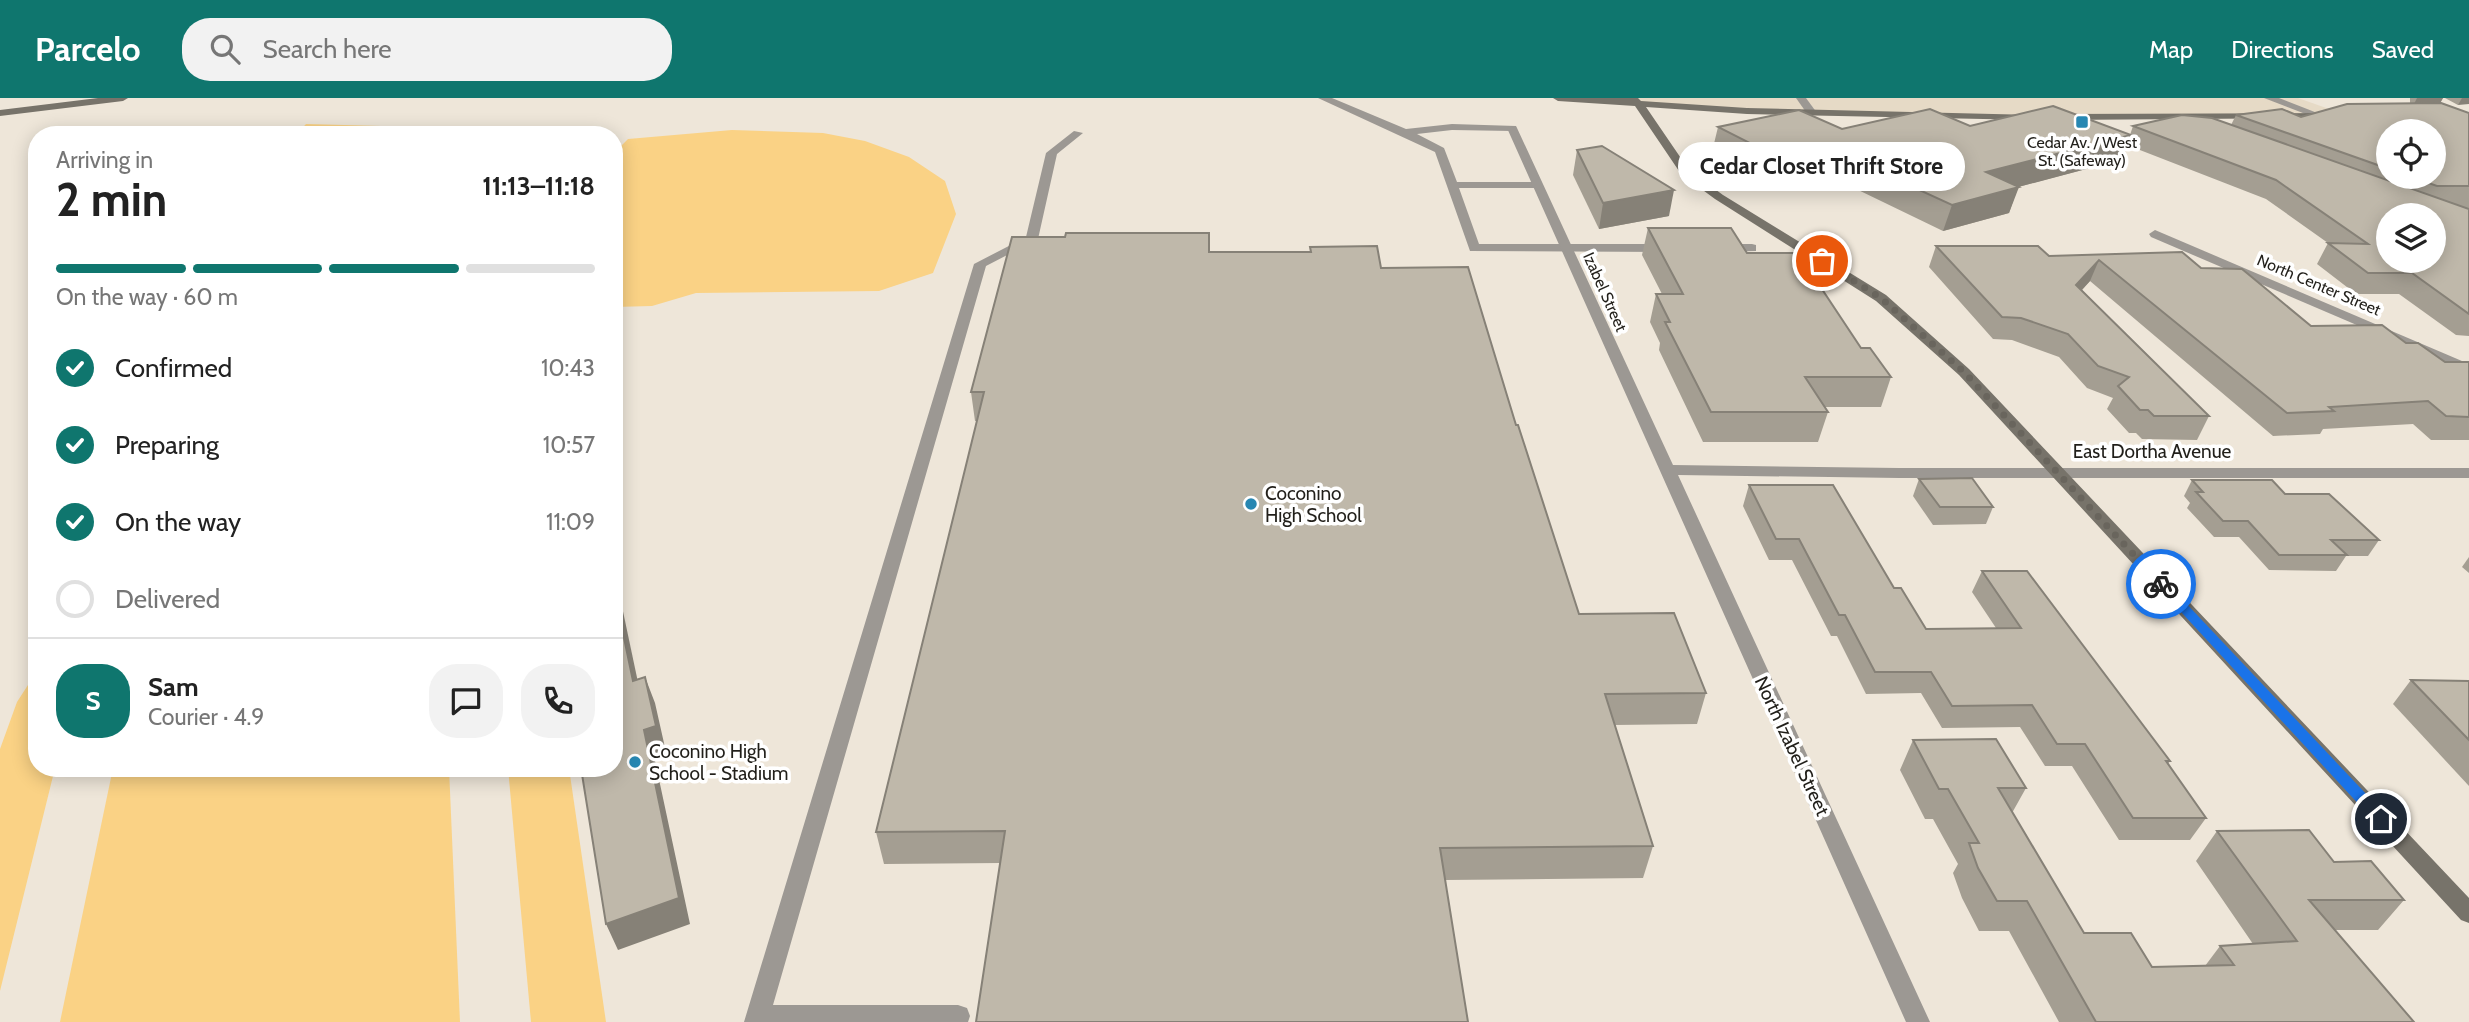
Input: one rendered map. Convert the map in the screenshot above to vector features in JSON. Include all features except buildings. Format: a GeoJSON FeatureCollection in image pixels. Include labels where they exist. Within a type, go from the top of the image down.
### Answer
{"type":"FeatureCollection","features":[{"type":"Feature","properties":{"kind":"street"},"geometry":{"type":"LineString","coordinates":[[0,113],[123,98]]}},
{"type":"Feature","properties":{"kind":"street"},"geometry":{"type":"LineString","coordinates":[[1323,98],[1405,132],[1440,150],[1474,248],[1752,248]]}},
{"type":"Feature","properties":{"kind":"street"},"geometry":{"type":"LineString","coordinates":[[1558,98],[1812,113],[2339,116]]}},
{"type":"Feature","properties":{"kind":"street"},"geometry":{"type":"LineString","coordinates":[[1801,98],[1812,113]]}},
{"type":"Feature","properties":{"kind":"street"},"geometry":{"type":"LineString","coordinates":[[2269,98],[2320,116]]}},
{"type":"Feature","properties":{"kind":"street"},"geometry":{"type":"LineString","coordinates":[[1636,102],[1685,172],[1720,197],[1881,298],[1964,372],[2469,913]]}},
{"type":"Feature","properties":{"kind":"street"},"geometry":{"type":"LineString","coordinates":[[2168,117],[2207,131]]}},
{"type":"Feature","properties":{"kind":"street","name":"Izabel Street"},"geometry":{"type":"LineString","coordinates":[[1405,132],[1452,127],[1512,128],[1667,470]]}},
{"type":"Feature","properties":{"kind":"street"},"geometry":{"type":"LineString","coordinates":[[958,1016],[757,1019],[980,264],[1032,239],[1052,153],[1078,133]]}},
{"type":"Feature","properties":{"kind":"street"},"geometry":{"type":"LineString","coordinates":[[1452,185],[1537,185]]}},
{"type":"Feature","properties":{"kind":"street","name":"North Center Street"},"geometry":{"type":"LineString","coordinates":[[2155,234],[2469,369]]}},
{"type":"Feature","properties":{"kind":"street","name":"East Dortha Avenue"},"geometry":{"type":"LineString","coordinates":[[1667,470],[1899,473],[2469,472]]}},
{"type":"Feature","properties":{"kind":"street","name":"North Izabel Street"},"geometry":{"type":"LineString","coordinates":[[1667,470],[1918,1022]]}},
{"type":"Feature","properties":{"kind":"shaded area"},"geometry":{"type":"Polygon","coordinates":[[[1633,98],[2298,98],[2349,116],[2004,117],[1638,105],[1633,98]]]}},
{"type":"Feature","properties":{"kind":"shaded area"},"geometry":{"type":"Polygon","coordinates":[[[306,124],[381,126],[304,126],[306,124]]]}},
{"type":"Feature","properties":{"kind":"shaded area"},"geometry":{"type":"Polygon","coordinates":[[[732,130],[823,133],[865,141],[909,157],[945,181],[956,214],[933,273],[879,291],[696,293],[652,306],[623,307],[623,144],[628,139],[732,130]]]}},
{"type":"Feature","properties":{"kind":"shaded area"},"geometry":{"type":"Polygon","coordinates":[[[28,685],[28,777],[53,777],[0,991],[0,749],[17,702],[28,685]]]}},
{"type":"Feature","properties":{"kind":"shaded area"},"geometry":{"type":"Polygon","coordinates":[[[111,777],[449,777],[460,1022],[60,1022],[111,777]]]}},
{"type":"Feature","properties":{"kind":"shaded area"},"geometry":{"type":"Polygon","coordinates":[[[509,777],[570,777],[606,1022],[531,1022],[509,777]]]}},
{"type":"Feature","properties":{"kind":"way so far"},"geometry":{"type":"LineString","coordinates":[[1822,261],[1881,298],[1964,372],[2161,584]]}},
{"type":"Feature","properties":{"kind":"place","name":"Cedar Av. / West St. (Safeway)"},"geometry":{"type":"Point","coordinates":[2082,122]}},
{"type":"Feature","properties":{"kind":"place","name":"Cedar Closet Thrift Store"},"geometry":{"type":"Point","coordinates":[1822,261]}},
{"type":"Feature","properties":{"kind":"place","name":"Coconino High School"},"geometry":{"type":"Point","coordinates":[1251,504]}},
{"type":"Feature","properties":{"kind":"place","name":"Coconino High School - Stadium"},"geometry":{"type":"Point","coordinates":[635,762]}},
{"type":"Feature","properties":{"kind":"route"},"geometry":{"type":"LineString","coordinates":[[2161,584],[2381,819]]}}]}
